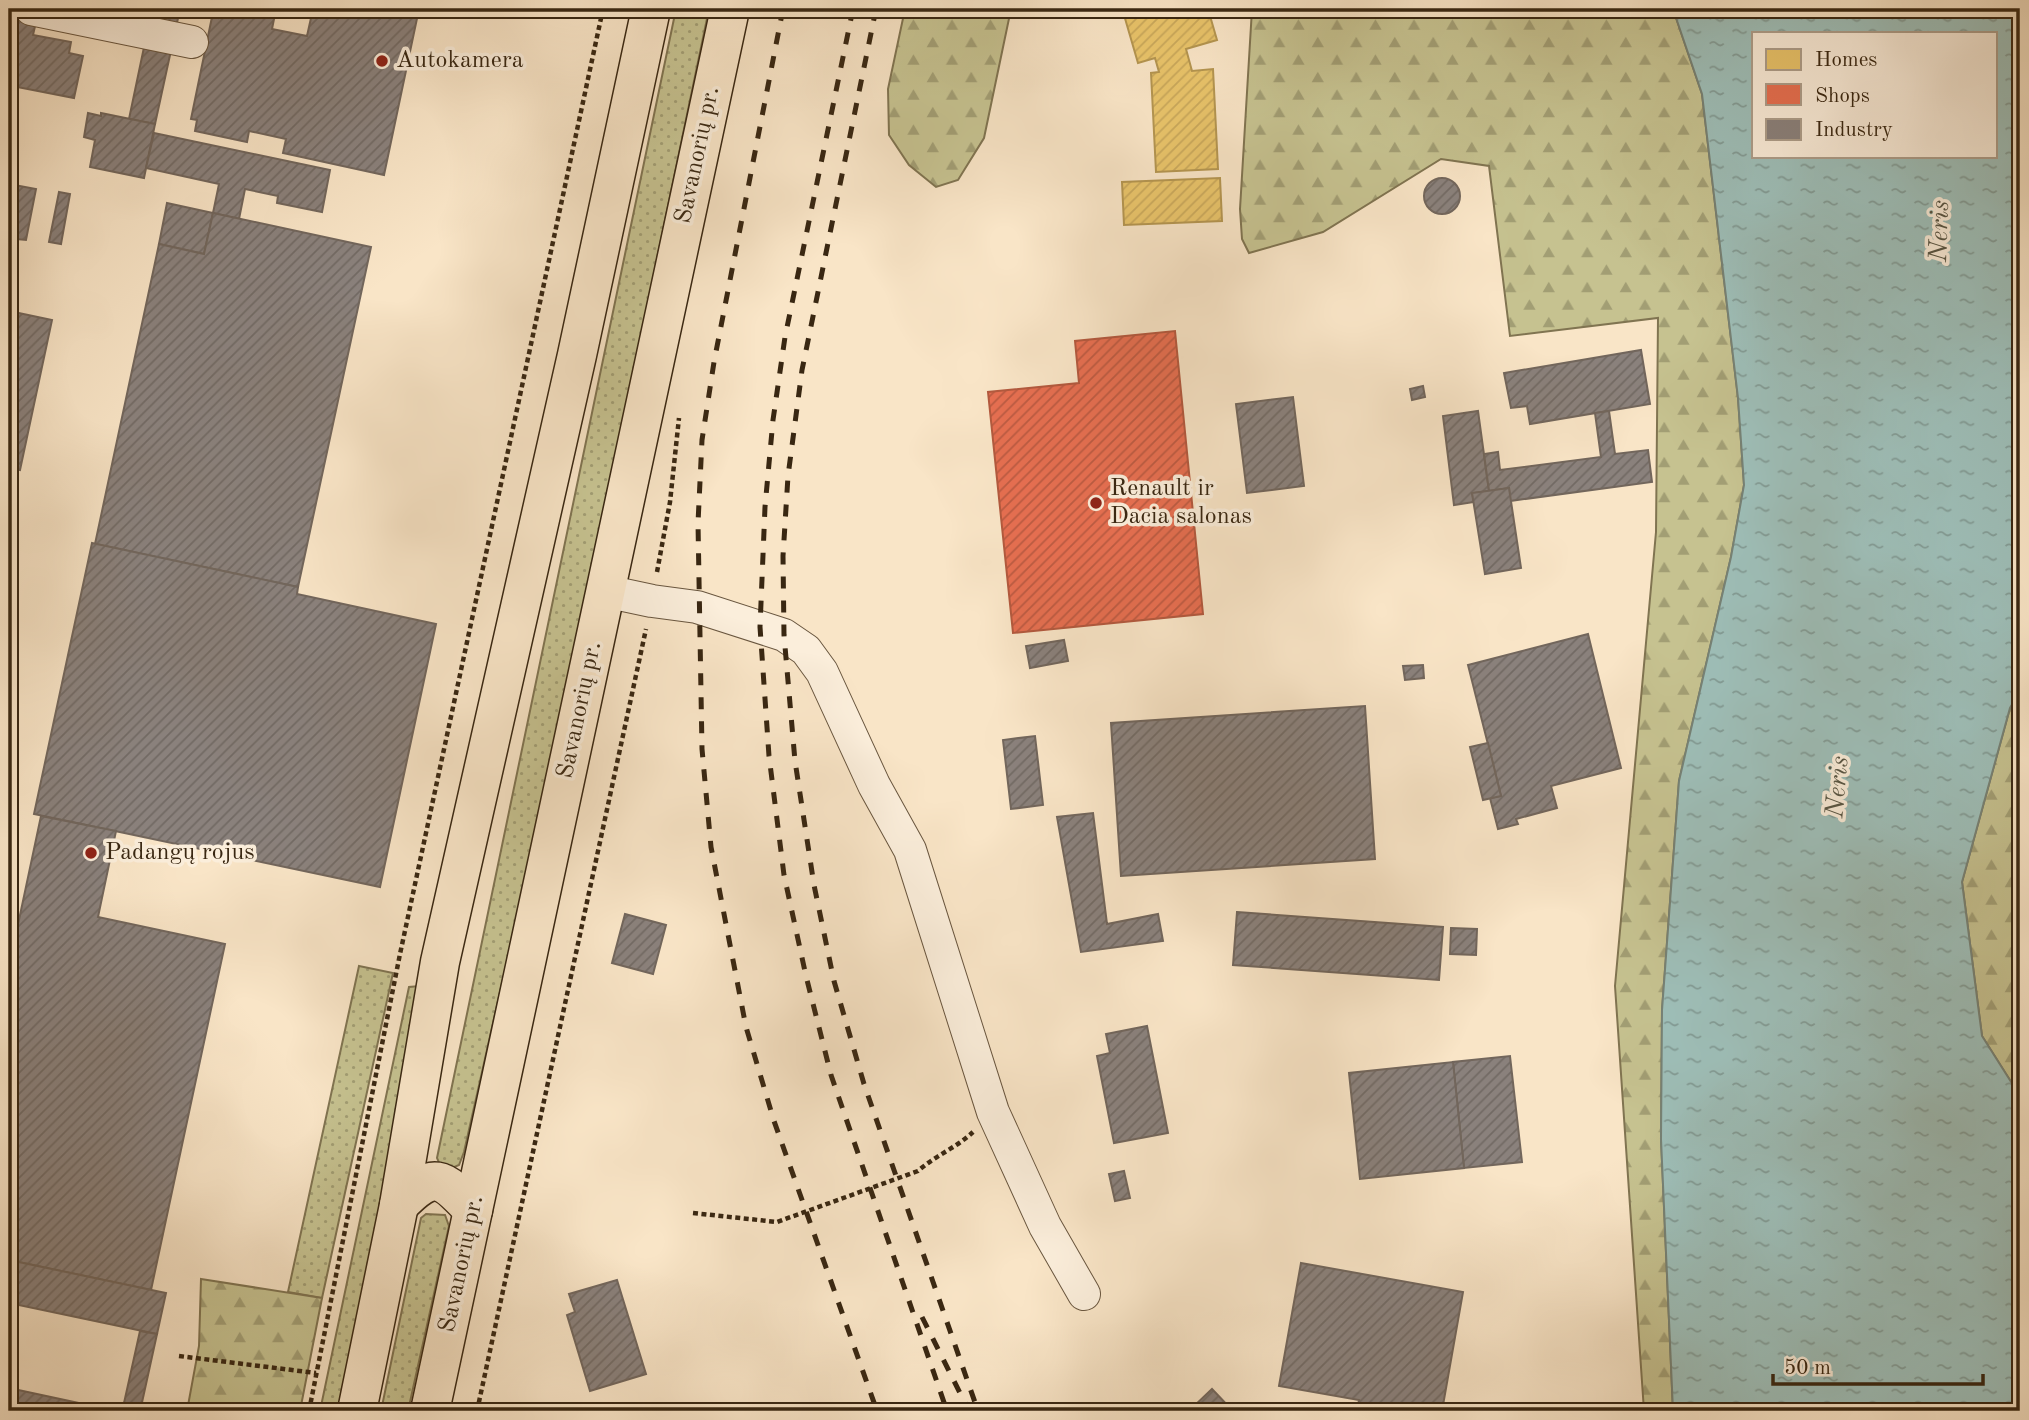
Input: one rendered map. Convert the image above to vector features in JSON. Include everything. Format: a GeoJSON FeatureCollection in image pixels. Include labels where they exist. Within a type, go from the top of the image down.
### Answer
{"type":"FeatureCollection","features":[{"type":"Feature","properties":{"kind":"highway"},"geometry":{"type":"LineString","coordinates":[[357,1411],[399,1205],[440,962],[577,355],[651,9]]}},
{"type":"Feature","properties":{"kind":"highway","name":"Savanorių pr."},"geometry":{"type":"LineString","coordinates":[[430,1411],[730,9]]}},
{"type":"Feature","properties":{"kind":"highway"},"geometry":{"type":"LineString","coordinates":[[399,1205],[414,1189],[426,1183],[440,1181],[451,1186],[473,1210]]}},
{"type":"Feature","properties":{"kind":"street"},"geometry":{"type":"LineString","coordinates":[[31,9],[192,42]]}},
{"type":"Feature","properties":{"kind":"street"},"geometry":{"type":"LineString","coordinates":[[605,591],[697,607],[783,635],[806,650],[822,672],[869,774],[910,850],[993,1112],[1045,1226],[1084,1294]]}},
{"type":"Feature","properties":{"kind":"path"},"geometry":{"type":"LineString","coordinates":[[309,1411],[400,954],[603,9]]}},
{"type":"Feature","properties":{"kind":"path"},"geometry":{"type":"LineString","coordinates":[[477,1411],[652,601]]}},
{"type":"Feature","properties":{"kind":"path"},"geometry":{"type":"LineString","coordinates":[[694,1213],[776,1222],[918,1171],[935,1156],[961,1143],[993,1112]]}},
{"type":"Feature","properties":{"kind":"path"},"geometry":{"type":"LineString","coordinates":[[179,1356],[316,1373]]}},
{"type":"Feature","properties":{"kind":"green space"},"geometry":{"type":"Polygon","coordinates":[[[676,9],[709,9],[559,730],[464,1152],[459,1165],[450,1169],[440,1165],[437,1158],[676,9]]]}},
{"type":"Feature","properties":{"kind":"green space"},"geometry":{"type":"Polygon","coordinates":[[[905,9],[1011,9],[984,138],[958,180],[936,187],[909,165],[889,135],[888,89],[905,9]]]}},
{"type":"Feature","properties":{"kind":"green space"},"geometry":{"type":"Polygon","coordinates":[[[1252,9],[1673,9],[1702,94],[1738,398],[1744,485],[1731,557],[1679,781],[1662,1010],[1661,1139],[1673,1411],[1644,1411],[1615,986],[1656,532],[1658,318],[1510,336],[1489,166],[1441,159],[1323,232],[1249,253],[1242,239],[1240,209],[1252,9]]]}},
{"type":"Feature","properties":{"kind":"green space"},"geometry":{"type":"Polygon","coordinates":[[[2020,691],[2020,1096],[1982,1036],[1962,882],[2010,708],[2020,691]]]}},
{"type":"Feature","properties":{"kind":"green space"},"geometry":{"type":"Polygon","coordinates":[[[359,966],[393,973],[322,1298],[288,1292],[359,966]]]}},
{"type":"Feature","properties":{"kind":"green space"},"geometry":{"type":"Polygon","coordinates":[[[420,986],[425,994],[338,1411],[320,1411],[409,987],[420,986]]]}},
{"type":"Feature","properties":{"kind":"green space"},"geometry":{"type":"Polygon","coordinates":[[[426,1214],[445,1215],[449,1226],[408,1411],[381,1411],[421,1218],[426,1214]]]}},
{"type":"Feature","properties":{"kind":"green space"},"geometry":{"type":"Polygon","coordinates":[[[201,1279],[322,1298],[300,1411],[187,1411],[199,1346],[201,1279]]]}},
{"type":"Feature","properties":{"kind":"water","name":"Neris"},"geometry":{"type":"Polygon","coordinates":[[[1673,9],[2020,9],[2020,691],[2010,708],[1962,882],[1982,1036],[2020,1096],[2020,1411],[1673,1411],[1661,1139],[1662,1010],[1679,781],[1731,557],[1744,485],[1738,398],[1702,94],[1673,9]]]}},
{"type":"Feature","properties":{"kind":"building: Homes"},"geometry":{"type":"Polygon","coordinates":[[[1146,9],[1208,9],[1217,40],[1186,49],[1192,71],[1213,69],[1218,169],[1156,172],[1151,73],[1159,72],[1155,58],[1138,63],[1124,15],[1146,9]]]}},
{"type":"Feature","properties":{"kind":"building: Homes"},"geometry":{"type":"Polygon","coordinates":[[[1220,178],[1222,221],[1124,225],[1122,182],[1220,178]]]}},
{"type":"Feature","properties":{"kind":"building: Shops","name":"Renault ir Dacia salonas"},"geometry":{"type":"Polygon","coordinates":[[[1175,331],[1203,614],[1013,633],[988,392],[1079,383],[1075,341],[1175,331]]]}},
{"type":"Feature","properties":{"kind":"building: Industry"},"geometry":{"type":"Polygon","coordinates":[[[152,9],[180,9],[155,124],[129,119],[152,9]]]}},
{"type":"Feature","properties":{"kind":"building: Industry"},"geometry":{"type":"Polygon","coordinates":[[[220,9],[276,9],[272,29],[307,36],[313,9],[419,9],[384,175],[283,153],[286,139],[249,131],[247,142],[195,131],[197,120],[191,119],[212,17],[218,18],[220,9]]]}},
{"type":"Feature","properties":{"kind":"building: Industry"},"geometry":{"type":"Polygon","coordinates":[[[9,16],[36,22],[33,35],[71,42],[69,53],[83,56],[74,98],[12,86],[15,71],[9,70],[9,16]]]}},
{"type":"Feature","properties":{"kind":"building: Industry"},"geometry":{"type":"Polygon","coordinates":[[[88,113],[101,116],[101,113],[155,124],[144,178],[90,167],[95,140],[84,137],[88,113]]]}},
{"type":"Feature","properties":{"kind":"building: Industry"},"geometry":{"type":"Polygon","coordinates":[[[154,133],[330,170],[322,212],[277,203],[278,196],[245,189],[239,219],[213,213],[219,184],[146,168],[154,133]]]}},
{"type":"Feature","properties":{"kind":"building: Industry"},"geometry":{"type":"Polygon","coordinates":[[[1442,178],[1455,183],[1460,196],[1455,209],[1442,214],[1429,209],[1424,196],[1429,183],[1442,178]]]}},
{"type":"Feature","properties":{"kind":"building: Industry"},"geometry":{"type":"Polygon","coordinates":[[[9,184],[36,189],[26,240],[16,239],[14,250],[9,249],[9,184]]]}},
{"type":"Feature","properties":{"kind":"building: Industry"},"geometry":{"type":"Polygon","coordinates":[[[59,192],[70,194],[61,244],[49,242],[59,192]]]}},
{"type":"Feature","properties":{"kind":"building: Industry"},"geometry":{"type":"Polygon","coordinates":[[[167,203],[213,213],[204,254],[159,244],[167,203]]]}},
{"type":"Feature","properties":{"kind":"building: Industry"},"geometry":{"type":"Polygon","coordinates":[[[213,213],[371,247],[298,587],[95,544],[159,244],[204,254],[213,213]]]}},
{"type":"Feature","properties":{"kind":"building: Industry"},"geometry":{"type":"Polygon","coordinates":[[[14,312],[52,320],[20,470],[9,468],[9,338],[14,312]]]}},
{"type":"Feature","properties":{"kind":"building: Industry"},"geometry":{"type":"Polygon","coordinates":[[[1641,350],[1650,404],[1530,424],[1527,406],[1511,408],[1504,373],[1641,350]]]}},
{"type":"Feature","properties":{"kind":"building: Industry"},"geometry":{"type":"Polygon","coordinates":[[[1423,386],[1425,397],[1412,400],[1410,389],[1423,386]]]}},
{"type":"Feature","properties":{"kind":"building: Industry"},"geometry":{"type":"Polygon","coordinates":[[[1293,397],[1304,486],[1247,493],[1236,404],[1293,397]]]}},
{"type":"Feature","properties":{"kind":"building: Industry"},"geometry":{"type":"Polygon","coordinates":[[[1478,411],[1489,491],[1472,493],[1474,502],[1454,505],[1443,416],[1478,411]]]}},
{"type":"Feature","properties":{"kind":"building: Industry"},"geometry":{"type":"Polygon","coordinates":[[[1609,411],[1615,454],[1648,450],[1652,482],[1510,501],[1509,488],[1489,491],[1484,454],[1498,452],[1500,470],[1601,457],[1595,413],[1609,411]]]}},
{"type":"Feature","properties":{"kind":"building: Industry"},"geometry":{"type":"Polygon","coordinates":[[[1509,488],[1521,568],[1485,574],[1472,493],[1509,488]]]}},
{"type":"Feature","properties":{"kind":"building: Industry"},"geometry":{"type":"Polygon","coordinates":[[[92,543],[298,587],[297,594],[436,624],[380,887],[34,814],[92,543]]]}},
{"type":"Feature","properties":{"kind":"building: Industry"},"geometry":{"type":"Polygon","coordinates":[[[1588,634],[1621,768],[1551,786],[1557,808],[1516,819],[1518,824],[1498,829],[1490,798],[1501,796],[1468,665],[1588,634]]]}},
{"type":"Feature","properties":{"kind":"building: Industry"},"geometry":{"type":"Polygon","coordinates":[[[1064,640],[1068,661],[1030,668],[1026,646],[1064,640]]]}},
{"type":"Feature","properties":{"kind":"building: Industry"},"geometry":{"type":"Polygon","coordinates":[[[1423,665],[1424,678],[1405,680],[1403,666],[1423,665]]]}},
{"type":"Feature","properties":{"kind":"building: Industry"},"geometry":{"type":"Polygon","coordinates":[[[1365,706],[1375,859],[1121,876],[1111,723],[1365,706]]]}},
{"type":"Feature","properties":{"kind":"building: Industry"},"geometry":{"type":"Polygon","coordinates":[[[1035,736],[1043,805],[1011,809],[1003,740],[1035,736]]]}},
{"type":"Feature","properties":{"kind":"building: Industry"},"geometry":{"type":"Polygon","coordinates":[[[1488,743],[1501,796],[1483,800],[1470,747],[1488,743]]]}},
{"type":"Feature","properties":{"kind":"building: Industry"},"geometry":{"type":"Polygon","coordinates":[[[1093,813],[1107,924],[1158,914],[1163,941],[1081,952],[1057,817],[1093,813]]]}},
{"type":"Feature","properties":{"kind":"building: Industry"},"geometry":{"type":"Polygon","coordinates":[[[41,816],[116,831],[98,917],[225,944],[151,1290],[9,1260],[9,967],[41,816]]]}},
{"type":"Feature","properties":{"kind":"building: Industry"},"geometry":{"type":"Polygon","coordinates":[[[1237,912],[1443,927],[1439,980],[1233,965],[1237,912]]]}},
{"type":"Feature","properties":{"kind":"building: Industry"},"geometry":{"type":"Polygon","coordinates":[[[625,914],[666,925],[653,974],[612,963],[625,914]]]}},
{"type":"Feature","properties":{"kind":"building: Industry"},"geometry":{"type":"Polygon","coordinates":[[[1451,928],[1477,929],[1476,955],[1450,954],[1451,928]]]}},
{"type":"Feature","properties":{"kind":"building: Industry"},"geometry":{"type":"Polygon","coordinates":[[[1147,1026],[1168,1133],[1114,1143],[1097,1056],[1110,1053],[1106,1034],[1147,1026]]]}},
{"type":"Feature","properties":{"kind":"building: Industry"},"geometry":{"type":"Polygon","coordinates":[[[1510,1056],[1522,1162],[1464,1168],[1453,1062],[1510,1056]]]}},
{"type":"Feature","properties":{"kind":"building: Industry"},"geometry":{"type":"Polygon","coordinates":[[[1453,1062],[1464,1168],[1360,1179],[1349,1073],[1453,1062]]]}},
{"type":"Feature","properties":{"kind":"building: Industry"},"geometry":{"type":"Polygon","coordinates":[[[1124,1171],[1130,1198],[1115,1201],[1109,1174],[1124,1171]]]}},
{"type":"Feature","properties":{"kind":"building: Industry"},"geometry":{"type":"Polygon","coordinates":[[[9,1260],[166,1293],[157,1334],[9,1303],[9,1260]]]}},
{"type":"Feature","properties":{"kind":"building: Industry"},"geometry":{"type":"Polygon","coordinates":[[[1301,1263],[1463,1292],[1442,1411],[1357,1411],[1359,1400],[1279,1386],[1301,1263]]]}},
{"type":"Feature","properties":{"kind":"building: Industry"},"geometry":{"type":"Polygon","coordinates":[[[617,1280],[646,1374],[590,1391],[567,1315],[575,1312],[569,1294],[617,1280]]]}},
{"type":"Feature","properties":{"kind":"building: Industry"},"geometry":{"type":"Polygon","coordinates":[[[140,1331],[157,1334],[141,1407],[124,1403],[140,1331]]]}},
{"type":"Feature","properties":{"kind":"building: Industry"},"geometry":{"type":"Polygon","coordinates":[[[9,1388],[116,1411],[9,1411],[9,1388]]]}},
{"type":"Feature","properties":{"kind":"building: Industry"},"geometry":{"type":"Polygon","coordinates":[[[1212,1389],[1233,1411],[1196,1411],[1193,1407],[1212,1389]]]}},
{"type":"Feature","properties":{"kind":"building: Industry"},"geometry":{"type":"Polygon","coordinates":[[[124,1403],[141,1407],[162,1411],[122,1411],[124,1403]]]}},
{"type":"Feature","properties":{"kind":"railway"},"geometry":{"type":"LineString","coordinates":[[783,9],[714,362],[702,440],[698,523],[702,749],[711,847],[746,1027],[774,1121],[877,1411]]}},
{"type":"Feature","properties":{"kind":"railway"},"geometry":{"type":"LineString","coordinates":[[853,9],[785,337],[773,420],[765,507],[760,627],[769,756],[784,875],[806,976],[831,1075],[947,1411]]}},
{"type":"Feature","properties":{"kind":"railway"},"geometry":{"type":"LineString","coordinates":[[876,9],[802,370],[788,476],[783,556],[784,635],[795,761],[814,885],[834,981],[864,1084],[978,1411]]}},
{"type":"Feature","properties":{"kind":"railway"},"geometry":{"type":"LineString","coordinates":[[922,1317],[969,1411]]}},
{"type":"Feature","properties":{"kind":"place","name":"Autokamera"},"geometry":{"type":"Point","coordinates":[382,61]}},
{"type":"Feature","properties":{"kind":"place","name":"Renault ir Dacia salonas"},"geometry":{"type":"Point","coordinates":[1096,503]}},
{"type":"Feature","properties":{"kind":"place","name":"Padangų rojus"},"geometry":{"type":"Point","coordinates":[91,853]}}]}
